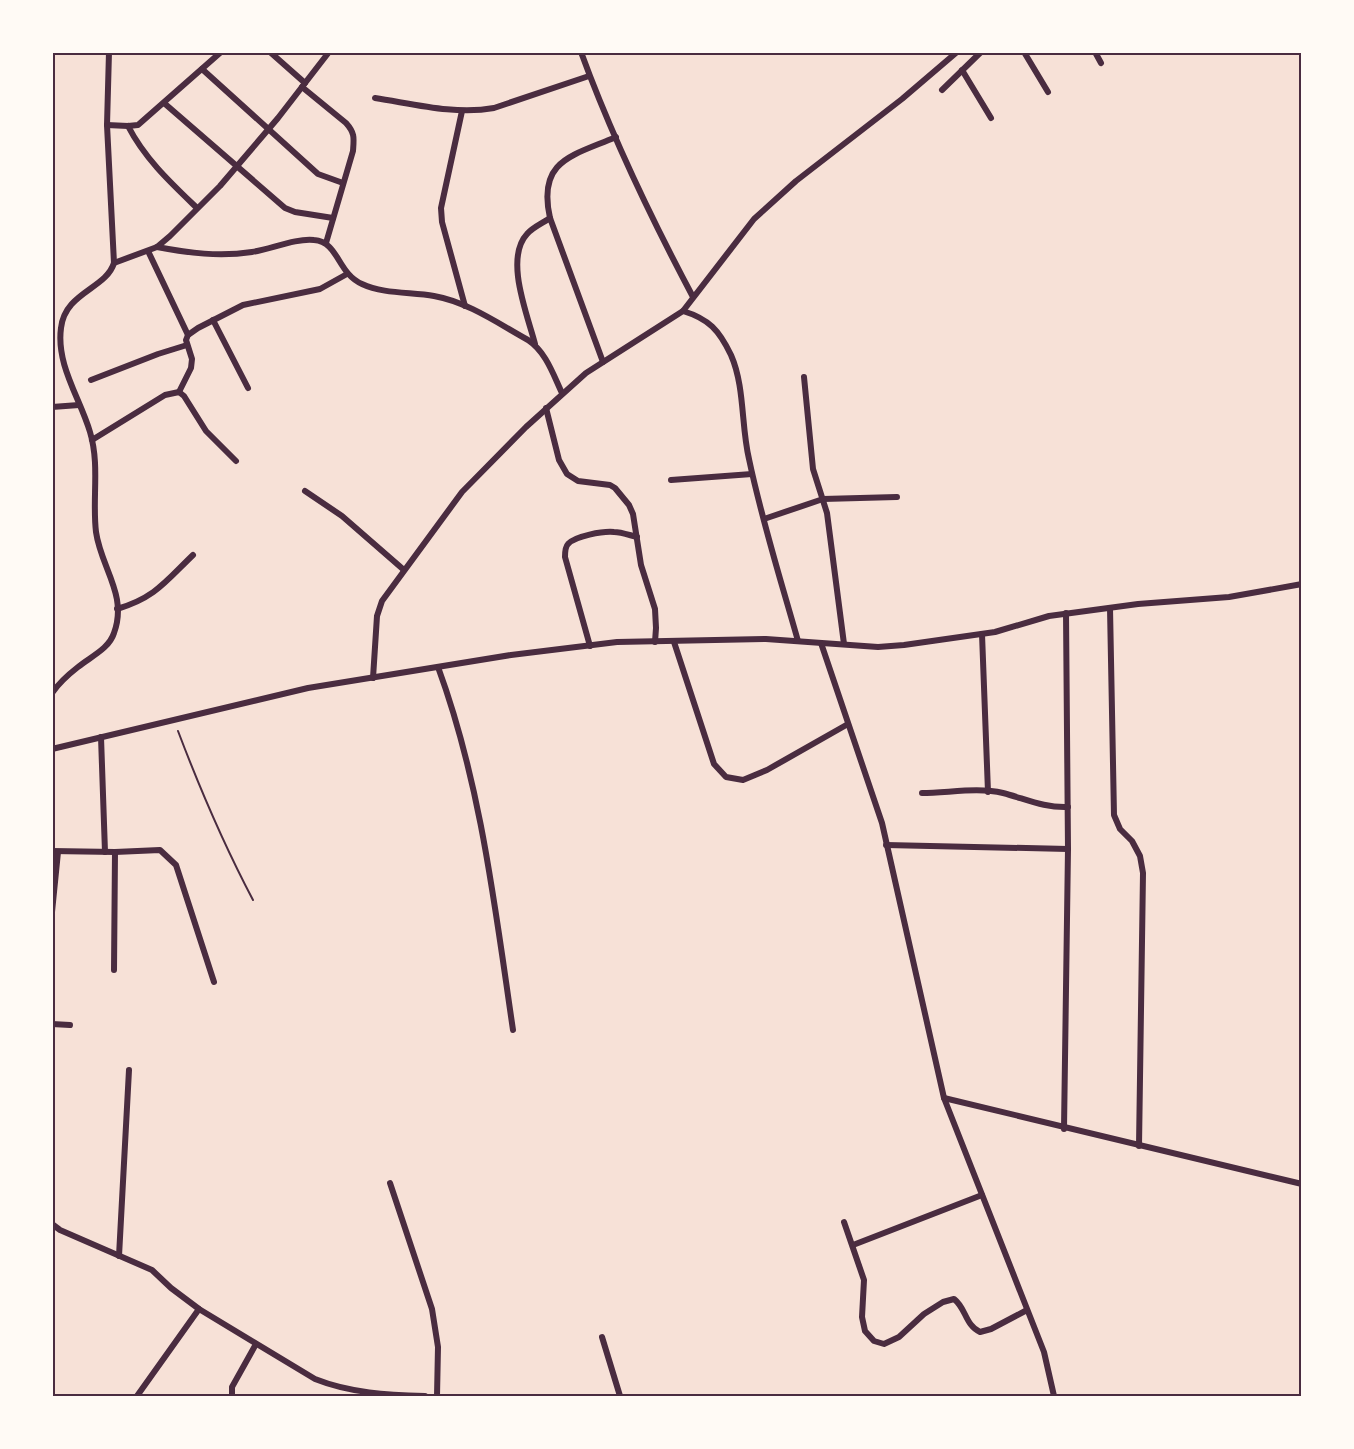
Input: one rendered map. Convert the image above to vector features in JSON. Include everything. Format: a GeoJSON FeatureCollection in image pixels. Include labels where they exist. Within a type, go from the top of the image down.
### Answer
{"type":"FeatureCollection","features":[{"type":"Feature","properties":{"kind":"street"},"geometry":{"type":"LineString","coordinates":[[52,693],[76,669],[106,646],[114,634],[117,609],[117,593],[97,534],[92,440],[66,370],[61,349],[61,327],[66,310],[76,298],[111,271],[114,263],[107,125],[110,52]]}},
{"type":"Feature","properties":{"kind":"street"},"geometry":{"type":"LineString","coordinates":[[107,125],[138,125],[221,52]]}},
{"type":"Feature","properties":{"kind":"street"},"geometry":{"type":"LineString","coordinates":[[270,52],[352,130],[353,151],[326,243]]}},
{"type":"Feature","properties":{"kind":"street"},"geometry":{"type":"LineString","coordinates":[[580,52],[654,224],[693,297]]}},
{"type":"Feature","properties":{"kind":"street"},"geometry":{"type":"LineString","coordinates":[[373,678],[377,616],[382,601],[462,492],[546,408],[586,373],[682,310],[754,219],[796,181],[870,125],[957,52]]}},
{"type":"Feature","properties":{"kind":"street"},"geometry":{"type":"LineString","coordinates":[[942,90],[981,52]]}},
{"type":"Feature","properties":{"kind":"street"},"geometry":{"type":"LineString","coordinates":[[1024,52],[1048,92]]}},
{"type":"Feature","properties":{"kind":"street"},"geometry":{"type":"LineString","coordinates":[[1095,52],[1101,63]]}},
{"type":"Feature","properties":{"kind":"street"},"geometry":{"type":"LineString","coordinates":[[114,263],[157,247],[197,208],[269,129],[326,54]]}},
{"type":"Feature","properties":{"kind":"street"},"geometry":{"type":"LineString","coordinates":[[202,69],[318,174],[343,183]]}},
{"type":"Feature","properties":{"kind":"street"},"geometry":{"type":"LineString","coordinates":[[962,70],[991,118]]}},
{"type":"Feature","properties":{"kind":"street"},"geometry":{"type":"LineString","coordinates":[[375,99],[462,111],[494,108],[589,76]]}},
{"type":"Feature","properties":{"kind":"street"},"geometry":{"type":"LineString","coordinates":[[164,104],[285,208],[295,212],[333,218]]}},
{"type":"Feature","properties":{"kind":"street"},"geometry":{"type":"LineString","coordinates":[[462,111],[441,208],[442,222],[465,306]]}},
{"type":"Feature","properties":{"kind":"street"},"geometry":{"type":"LineString","coordinates":[[128,126],[136,142],[159,172],[197,208]]}},
{"type":"Feature","properties":{"kind":"street"},"geometry":{"type":"LineString","coordinates":[[603,362],[550,218],[546,196],[554,170],[567,158],[616,137]]}},
{"type":"Feature","properties":{"kind":"street"},"geometry":{"type":"LineString","coordinates":[[550,218],[528,232],[522,241],[518,255],[519,281],[536,345],[549,365],[562,393]]}},
{"type":"Feature","properties":{"kind":"street"},"geometry":{"type":"LineString","coordinates":[[157,247],[207,255],[249,253],[309,240],[326,243],[347,274],[365,285],[434,296],[465,306],[536,345]]}},
{"type":"Feature","properties":{"kind":"street"},"geometry":{"type":"LineString","coordinates":[[148,251],[188,335]]}},
{"type":"Feature","properties":{"kind":"street"},"geometry":{"type":"LineString","coordinates":[[92,440],[165,395],[179,392],[192,368],[192,359],[186,340],[188,335],[213,320],[255,302],[320,289],[347,274]]}},
{"type":"Feature","properties":{"kind":"street"},"geometry":{"type":"LineString","coordinates":[[682,310],[702,317],[720,337],[732,357],[738,379],[752,474],[798,641]]}},
{"type":"Feature","properties":{"kind":"street"},"geometry":{"type":"LineString","coordinates":[[213,320],[248,388]]}},
{"type":"Feature","properties":{"kind":"street"},"geometry":{"type":"LineString","coordinates":[[52,344],[61,349]]}},
{"type":"Feature","properties":{"kind":"street"},"geometry":{"type":"LineString","coordinates":[[91,380],[187,345]]}},
{"type":"Feature","properties":{"kind":"street"},"geometry":{"type":"LineString","coordinates":[[804,377],[813,469],[823,499],[831,537],[844,644]]}},
{"type":"Feature","properties":{"kind":"street"},"geometry":{"type":"LineString","coordinates":[[179,392],[184,396],[206,431],[236,461]]}},
{"type":"Feature","properties":{"kind":"street"},"geometry":{"type":"LineString","coordinates":[[52,407],[79,405]]}},
{"type":"Feature","properties":{"kind":"street"},"geometry":{"type":"LineString","coordinates":[[546,408],[556,450],[567,474],[578,481],[610,484],[629,505],[633,514],[642,565],[655,609],[657,628],[655,642]]}},
{"type":"Feature","properties":{"kind":"street"},"geometry":{"type":"LineString","coordinates":[[671,480],[752,474]]}},
{"type":"Feature","properties":{"kind":"street"},"geometry":{"type":"LineString","coordinates":[[305,492],[342,516],[404,570]]}},
{"type":"Feature","properties":{"kind":"street"},"geometry":{"type":"LineString","coordinates":[[764,519],[823,499],[897,497]]}},
{"type":"Feature","properties":{"kind":"street"},"geometry":{"type":"LineString","coordinates":[[590,646],[565,557],[568,543],[605,532],[637,537]]}},
{"type":"Feature","properties":{"kind":"street"},"geometry":{"type":"LineString","coordinates":[[117,609],[135,604],[150,596],[193,555]]}},
{"type":"Feature","properties":{"kind":"street"},"geometry":{"type":"LineString","coordinates":[[52,749],[308,688],[617,642],[766,639],[878,647],[904,645],[982,634],[1066,613],[1229,597],[1302,584]]}},
{"type":"Feature","properties":{"kind":"street"},"geometry":{"type":"LineString","coordinates":[[1110,608],[1114,815],[1120,829],[1140,856],[1143,873],[1139,1146]]}},
{"type":"Feature","properties":{"kind":"street"},"geometry":{"type":"LineString","coordinates":[[1064,1129],[1068,849],[1066,613]]}},
{"type":"Feature","properties":{"kind":"street"},"geometry":{"type":"LineString","coordinates":[[982,634],[988,792]]}},
{"type":"Feature","properties":{"kind":"street"},"geometry":{"type":"LineString","coordinates":[[674,642],[714,764],[726,777],[743,780],[767,770],[848,724]]}},
{"type":"Feature","properties":{"kind":"street"},"geometry":{"type":"LineString","coordinates":[[821,643],[882,823],[944,1098],[1044,1352],[1054,1396]]}},
{"type":"Feature","properties":{"kind":"street"},"geometry":{"type":"LineString","coordinates":[[438,667],[459,729],[477,804],[513,1030]]}},
{"type":"Feature","properties":{"kind":"street"},"geometry":{"type":"LineString","coordinates":[[101,737],[105,852]]}},
{"type":"Feature","properties":{"kind":"street"},"geometry":{"type":"LineString","coordinates":[[922,794],[1003,793],[1041,806],[1068,807]]}},
{"type":"Feature","properties":{"kind":"street"},"geometry":{"type":"LineString","coordinates":[[886,844],[1068,849]]}},
{"type":"Feature","properties":{"kind":"street"},"geometry":{"type":"LineString","coordinates":[[52,912],[55,851],[160,850],[176,865],[214,982]]}},
{"type":"Feature","properties":{"kind":"street"},"geometry":{"type":"LineString","coordinates":[[114,970],[115,852]]}},
{"type":"Feature","properties":{"kind":"street"},"geometry":{"type":"LineString","coordinates":[[52,1024],[70,1025]]}},
{"type":"Feature","properties":{"kind":"street"},"geometry":{"type":"LineString","coordinates":[[119,1256],[129,1070]]}},
{"type":"Feature","properties":{"kind":"street"},"geometry":{"type":"LineString","coordinates":[[944,1098],[1064,1129],[1302,1184]]}},
{"type":"Feature","properties":{"kind":"street"},"geometry":{"type":"LineString","coordinates":[[390,1183],[432,1309],[438,1347],[437,1396]]}},
{"type":"Feature","properties":{"kind":"street"},"geometry":{"type":"LineString","coordinates":[[853,1245],[982,1195]]}},
{"type":"Feature","properties":{"kind":"street"},"geometry":{"type":"LineString","coordinates":[[844,1222],[864,1280],[862,1317],[865,1331],[874,1341],[884,1344],[899,1336],[924,1314],[943,1302],[954,1299],[962,1304],[973,1329],[980,1332],[991,1329],[1027,1310]]}},
{"type":"Feature","properties":{"kind":"street"},"geometry":{"type":"LineString","coordinates":[[52,1224],[60,1230],[152,1270],[199,1309],[315,1379],[328,1385],[381,1395],[424,1396]]}},
{"type":"Feature","properties":{"kind":"street"},"geometry":{"type":"LineString","coordinates":[[137,1396],[199,1309]]}},
{"type":"Feature","properties":{"kind":"street"},"geometry":{"type":"LineString","coordinates":[[602,1337],[620,1396]]}},
{"type":"Feature","properties":{"kind":"street"},"geometry":{"type":"LineString","coordinates":[[232,1396],[232,1387],[256,1344]]}},
{"type":"Feature","properties":{"kind":"path"},"geometry":{"type":"LineString","coordinates":[[174,720],[227,850],[253,900]]}}]}
